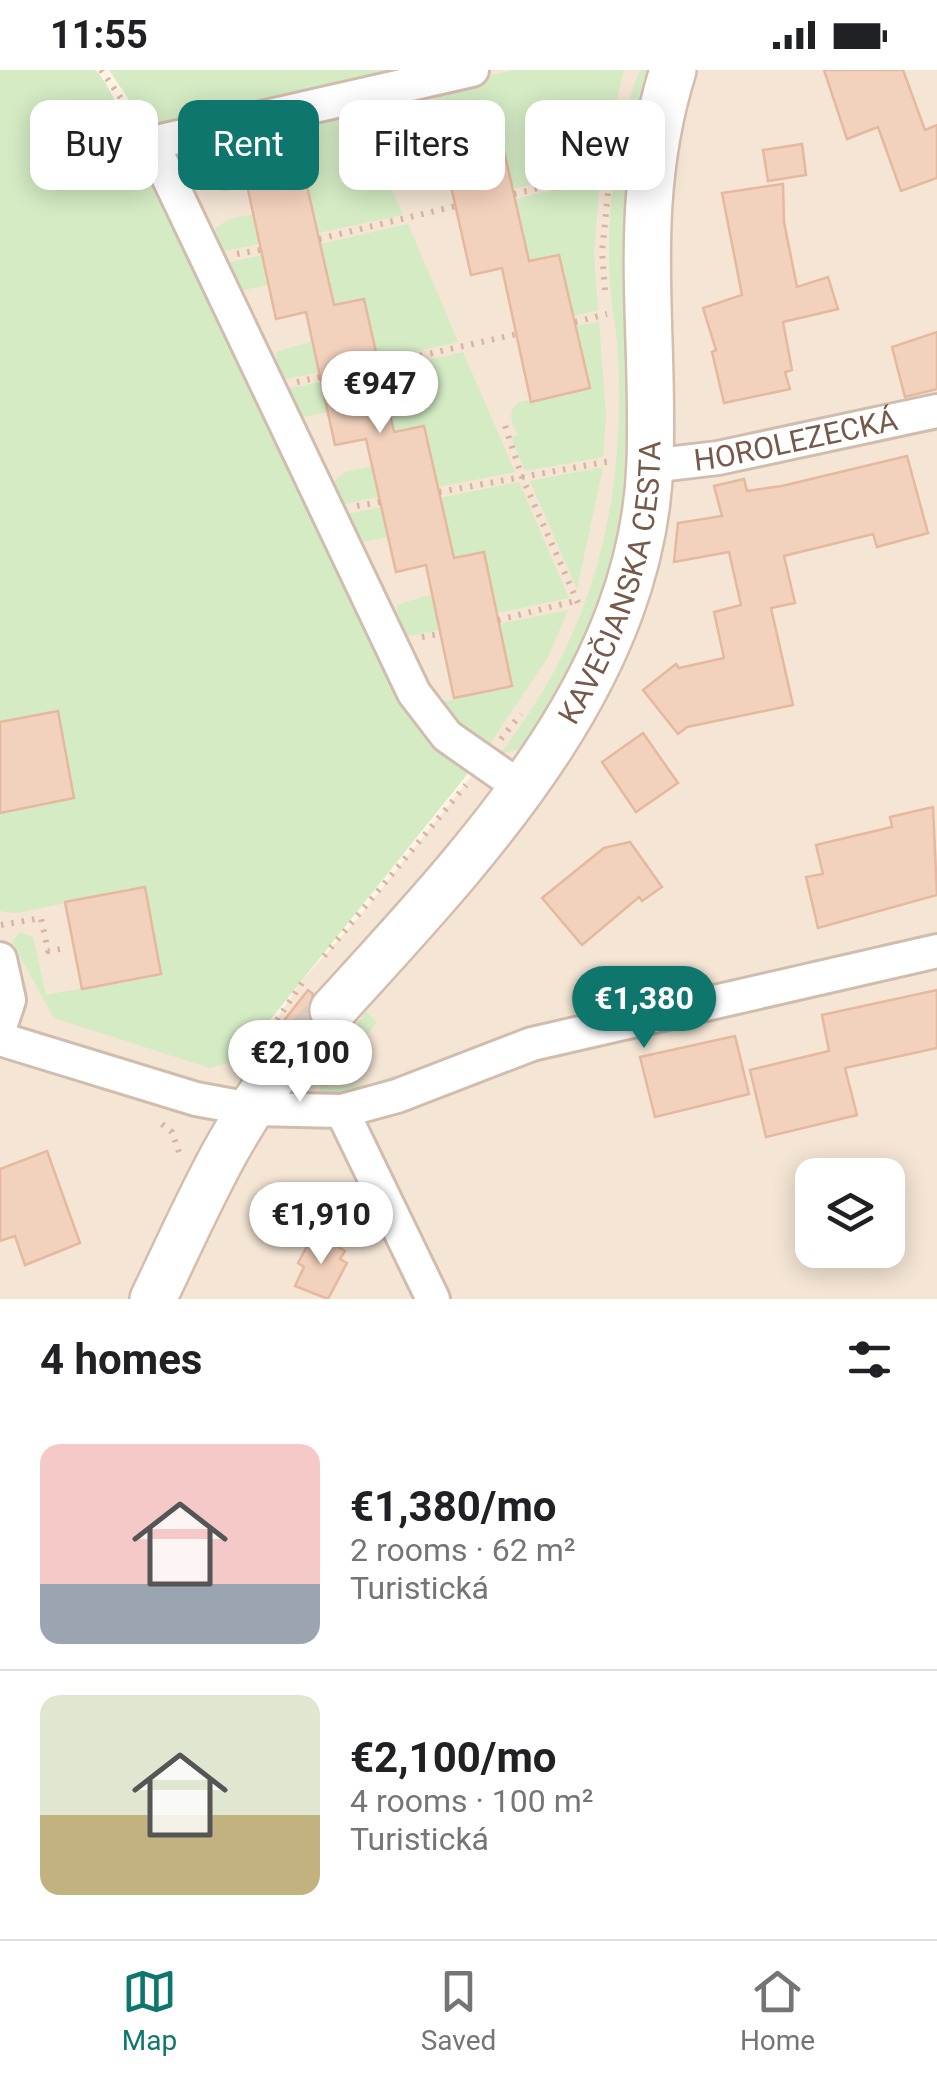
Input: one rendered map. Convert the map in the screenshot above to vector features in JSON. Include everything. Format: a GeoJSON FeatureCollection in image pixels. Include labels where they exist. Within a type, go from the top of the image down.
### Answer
{"type":"FeatureCollection","features":[{"type":"Feature","properties":{"kind":"street"},"geometry":{"type":"LineString","coordinates":[[158,142],[472,70]]}},
{"type":"Feature","properties":{"kind":"street","name":"KAVEČIANSKA CESTA"},"geometry":{"type":"LineString","coordinates":[[333,1010],[481,841],[502,774],[574,710],[610,636],[632,572],[623,468],[651,370],[644,249],[649,176],[673,70]]}},
{"type":"Feature","properties":{"kind":"street"},"geometry":{"type":"LineString","coordinates":[[158,156],[414,693],[433,722],[502,774]]}},
{"type":"Feature","properties":{"kind":"street","name":"HOROLEZECKÁ"},"geometry":{"type":"LineString","coordinates":[[623,468],[718,458],[937,411]]}},
{"type":"Feature","properties":{"kind":"street"},"geometry":{"type":"LineString","coordinates":[[0,1039],[196,1099],[250,1109],[342,1111],[397,1096],[532,1044],[937,951]]}},
{"type":"Feature","properties":{"kind":"street"},"geometry":{"type":"LineString","coordinates":[[0,959],[9,1000],[0,1027]]}},
{"type":"Feature","properties":{"kind":"street"},"geometry":{"type":"LineString","coordinates":[[153,1299],[282,1042]]}},
{"type":"Feature","properties":{"kind":"street"},"geometry":{"type":"LineString","coordinates":[[342,1111],[432,1299]]}},
{"type":"Feature","properties":{"kind":"path"},"geometry":{"type":"LineString","coordinates":[[102,70],[123,100]]}},
{"type":"Feature","properties":{"kind":"path"},"geometry":{"type":"LineString","coordinates":[[514,194],[531,190]]}},
{"type":"Feature","properties":{"kind":"path"},"geometry":{"type":"LineString","coordinates":[[607,190],[602,252],[609,332]]}},
{"type":"Feature","properties":{"kind":"path"},"geometry":{"type":"LineString","coordinates":[[320,238],[456,206]]}},
{"type":"Feature","properties":{"kind":"path"},"geometry":{"type":"LineString","coordinates":[[575,322],[608,314]]}},
{"type":"Feature","properties":{"kind":"path"},"geometry":{"type":"LineString","coordinates":[[379,365],[516,334]]}},
{"type":"Feature","properties":{"kind":"path"},"geometry":{"type":"LineString","coordinates":[[505,426],[522,477],[577,603]]}},
{"type":"Feature","properties":{"kind":"path"},"geometry":{"type":"LineString","coordinates":[[439,492],[522,477],[623,468],[612,442]]}},
{"type":"Feature","properties":{"kind":"path"},"geometry":{"type":"LineString","coordinates":[[571,622],[586,586]]}},
{"type":"Feature","properties":{"kind":"path"},"geometry":{"type":"LineString","coordinates":[[498,620],[577,603]]}},
{"type":"Feature","properties":{"kind":"path"},"geometry":{"type":"LineString","coordinates":[[282,1042],[300,983],[360,916],[502,774],[525,709]]}},
{"type":"Feature","properties":{"kind":"path"},"geometry":{"type":"LineString","coordinates":[[0,926],[41,918],[48,951],[61,949]]}},
{"type":"Feature","properties":{"kind":"path"},"geometry":{"type":"LineString","coordinates":[[146,1117],[172,1132],[182,1164]]}},
{"type":"Feature","properties":{"kind":"shaded area"},"geometry":{"type":"Polygon","coordinates":[[[416,70],[937,70],[937,1299],[0,1299],[0,553],[254,1054],[300,983],[360,916],[483,762],[447,736],[158,155],[158,141],[178,136],[178,190],[319,190],[319,100],[308,100],[416,70]]]}},
{"type":"Feature","properties":{"kind":"green space"},"geometry":{"type":"Polygon","coordinates":[[[0,70],[96,70],[115,100],[30,100],[30,190],[158,190],[158,181],[473,767],[238,1060],[210,1068],[54,1018],[12,942],[20,932],[33,937],[46,995],[161,974],[145,887],[16,913],[0,911],[0,813],[74,798],[58,711],[0,722],[0,70]]]}},
{"type":"Feature","properties":{"kind":"green space"},"geometry":{"type":"Polygon","coordinates":[[[109,70],[435,70],[292,100],[178,100],[178,124],[158,128],[158,100],[129,100],[109,70]]]}},
{"type":"Feature","properties":{"kind":"green space"},"geometry":{"type":"Polygon","coordinates":[[[514,70],[624,70],[617,100],[525,100],[525,186],[512,189],[505,184],[505,100],[430,100],[437,98],[435,88],[514,70]]]}},
{"type":"Feature","properties":{"kind":"green space"},"geometry":{"type":"Polygon","coordinates":[[[640,70],[654,70],[645,100],[630,100],[640,70]]]}},
{"type":"Feature","properties":{"kind":"green space"},"geometry":{"type":"Polygon","coordinates":[[[420,91],[422,100],[406,100],[420,91]]]}},
{"type":"Feature","properties":{"kind":"green space"},"geometry":{"type":"Polygon","coordinates":[[[339,113],[339,190],[392,190],[403,215],[318,233],[308,190],[319,190],[319,118],[339,113]]]}},
{"type":"Feature","properties":{"kind":"green space"},"geometry":{"type":"Polygon","coordinates":[[[553,190],[599,190],[594,254],[598,310],[574,316],[559,255],[529,261],[515,199],[553,190]]]}},
{"type":"Feature","properties":{"kind":"green space"},"geometry":{"type":"Polygon","coordinates":[[[613,190],[627,190],[623,290],[633,416],[626,504],[605,592],[569,676],[520,749],[500,754],[559,662],[597,566],[609,515],[619,410],[610,280],[613,190]]]}},
{"type":"Feature","properties":{"kind":"green space"},"geometry":{"type":"Polygon","coordinates":[[[253,214],[259,244],[219,252],[215,229],[227,220],[253,214]]]}},
{"type":"Feature","properties":{"kind":"green space"},"geometry":{"type":"Polygon","coordinates":[[[408,224],[458,342],[377,360],[334,305],[321,244],[408,224]]]}},
{"type":"Feature","properties":{"kind":"green space"},"geometry":{"type":"Polygon","coordinates":[[[262,255],[268,285],[239,291],[221,264],[262,255]]]}},
{"type":"Feature","properties":{"kind":"green space"},"geometry":{"type":"Polygon","coordinates":[[[599,322],[606,416],[603,457],[525,471],[511,438],[518,435],[511,413],[519,402],[590,388],[576,326],[599,322]]]}},
{"type":"Feature","properties":{"kind":"green space"},"geometry":{"type":"Polygon","coordinates":[[[313,341],[319,372],[278,381],[276,352],[313,341]]]}},
{"type":"Feature","properties":{"kind":"green space"},"geometry":{"type":"Polygon","coordinates":[[[463,352],[515,472],[438,487],[425,426],[394,432],[380,371],[463,352]]]}},
{"type":"Feature","properties":{"kind":"green space"},"geometry":{"type":"Polygon","coordinates":[[[321,382],[328,412],[297,418],[280,390],[321,382]]]}},
{"type":"Feature","properties":{"kind":"green space"},"geometry":{"type":"Polygon","coordinates":[[[373,466],[379,497],[339,505],[335,481],[345,472],[373,466]]]}},
{"type":"Feature","properties":{"kind":"green space"},"geometry":{"type":"Polygon","coordinates":[[[603,467],[577,589],[530,481],[603,467]]]}},
{"type":"Feature","properties":{"kind":"green space"},"geometry":{"type":"Polygon","coordinates":[[[519,482],[569,598],[497,613],[484,553],[454,558],[440,498],[519,482]]]}},
{"type":"Feature","properties":{"kind":"green space"},"geometry":{"type":"Polygon","coordinates":[[[382,507],[388,537],[358,543],[341,515],[382,507]]]}},
{"type":"Feature","properties":{"kind":"green space"},"geometry":{"type":"Polygon","coordinates":[[[432,594],[440,630],[399,638],[397,605],[432,594]]]}},
{"type":"Feature","properties":{"kind":"green space"},"geometry":{"type":"Polygon","coordinates":[[[568,610],[548,657],[485,751],[439,708],[442,702],[512,686],[499,624],[568,610]]]}},
{"type":"Feature","properties":{"kind":"green space"},"geometry":{"type":"Polygon","coordinates":[[[366,1012],[377,1022],[326,1088],[371,1084],[395,1075],[398,1084],[329,1099],[320,1093],[319,1072],[366,1012]]]}},
{"type":"Feature","properties":{"kind":"building"},"geometry":{"type":"Polygon","coordinates":[[[824,70],[903,70],[925,130],[937,125],[937,178],[901,191],[878,127],[847,139],[824,70]]]}},
{"type":"Feature","properties":{"kind":"building"},"geometry":{"type":"Polygon","coordinates":[[[802,144],[806,175],[768,181],[763,150],[802,144]]]}},
{"type":"Feature","properties":{"kind":"building"},"geometry":{"type":"Polygon","coordinates":[[[505,155],[529,261],[559,255],[590,388],[531,402],[502,268],[471,275],[452,190],[505,190],[505,155]]]}},
{"type":"Feature","properties":{"kind":"building"},"geometry":{"type":"Polygon","coordinates":[[[783,184],[784,222],[797,287],[828,277],[838,309],[783,322],[792,370],[785,372],[790,389],[724,403],[712,352],[716,350],[703,308],[742,295],[722,193],[783,184]]]}},
{"type":"Feature","properties":{"kind":"building"},"geometry":{"type":"Polygon","coordinates":[[[248,190],[308,190],[334,305],[364,299],[394,432],[424,426],[454,558],[484,552],[512,686],[454,698],[426,565],[396,572],[366,439],[335,445],[306,312],[276,319],[248,190]]]}},
{"type":"Feature","properties":{"kind":"building"},"geometry":{"type":"Polygon","coordinates":[[[937,332],[937,389],[905,397],[892,347],[937,332]]]}},
{"type":"Feature","properties":{"kind":"building"},"geometry":{"type":"Polygon","coordinates":[[[907,456],[928,533],[877,547],[873,534],[784,556],[795,603],[771,608],[793,705],[687,727],[678,734],[643,690],[676,664],[679,668],[724,658],[714,612],[741,605],[729,552],[674,562],[678,523],[722,516],[714,486],[744,479],[747,491],[782,486],[907,456]]]}},
{"type":"Feature","properties":{"kind":"building"},"geometry":{"type":"Polygon","coordinates":[[[58,711],[74,798],[0,813],[0,722],[58,711]]]}},
{"type":"Feature","properties":{"kind":"building"},"geometry":{"type":"Polygon","coordinates":[[[643,733],[678,783],[636,812],[602,762],[643,733]]]}},
{"type":"Feature","properties":{"kind":"building"},"geometry":{"type":"Polygon","coordinates":[[[933,807],[937,895],[818,928],[806,877],[823,874],[816,845],[892,827],[890,817],[933,807]]]}},
{"type":"Feature","properties":{"kind":"building"},"geometry":{"type":"Polygon","coordinates":[[[630,842],[662,887],[642,901],[639,897],[582,945],[542,898],[604,848],[630,842]]]}},
{"type":"Feature","properties":{"kind":"building"},"geometry":{"type":"Polygon","coordinates":[[[145,887],[161,974],[82,989],[65,902],[145,887]]]}},
{"type":"Feature","properties":{"kind":"building"},"geometry":{"type":"Polygon","coordinates":[[[308,990],[313,994],[308,1017],[315,1029],[326,1035],[341,1035],[313,1071],[317,1045],[308,1033],[295,1028],[271,1037],[308,990]]]}},
{"type":"Feature","properties":{"kind":"building"},"geometry":{"type":"Polygon","coordinates":[[[937,990],[937,1048],[845,1068],[857,1115],[766,1137],[750,1070],[829,1051],[822,1015],[937,990]]]}},
{"type":"Feature","properties":{"kind":"building"},"geometry":{"type":"Polygon","coordinates":[[[735,1036],[749,1094],[655,1117],[640,1057],[735,1036]]]}},
{"type":"Feature","properties":{"kind":"building"},"geometry":{"type":"Polygon","coordinates":[[[47,1151],[80,1243],[25,1265],[15,1236],[0,1241],[0,1169],[47,1151]]]}},
{"type":"Feature","properties":{"kind":"building"},"geometry":{"type":"Polygon","coordinates":[[[314,1233],[345,1251],[340,1259],[347,1263],[328,1299],[295,1286],[304,1267],[298,1263],[314,1233]]]}},
{"type":"Feature","properties":{"kind":"tunnel"},"geometry":{"type":"LineString","coordinates":[[292,1054],[333,1010]]}}]}
